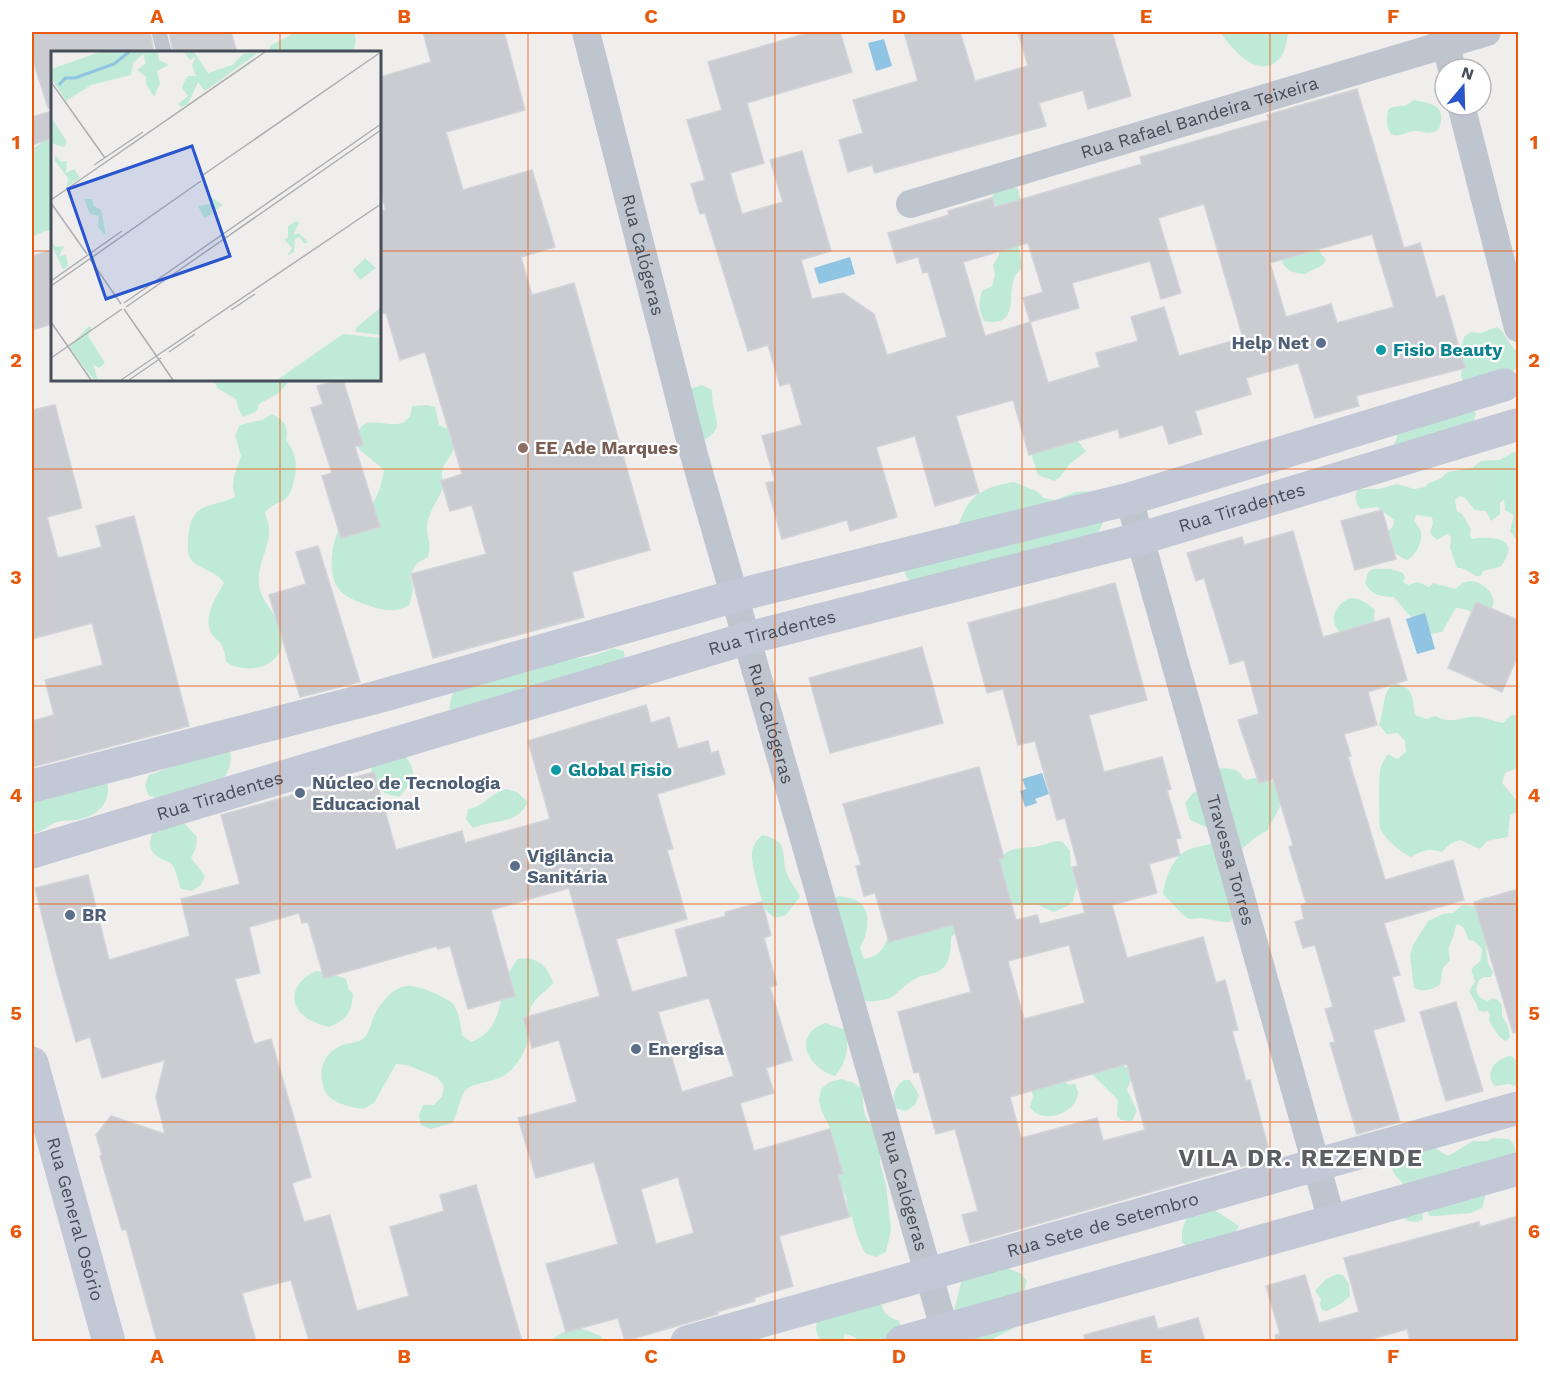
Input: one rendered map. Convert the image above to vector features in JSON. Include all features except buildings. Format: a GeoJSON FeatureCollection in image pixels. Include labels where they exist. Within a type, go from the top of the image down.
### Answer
{"type":"FeatureCollection","features":[{"type":"Feature","properties":{"kind":"main road"},"geometry":{"type":"LineString","coordinates":[[1511,376],[1502,396],[1503,407],[1508,417],[1517,426]]}},
{"type":"Feature","properties":{"kind":"main road"},"geometry":{"type":"LineString","coordinates":[[32,786],[381,696],[735,596],[1129,499],[1511,376]]}},
{"type":"Feature","properties":{"kind":"main road","name":"Rua Tiradentes"},"geometry":{"type":"LineString","coordinates":[[32,852],[748,638],[1142,538],[1517,426]]}},
{"type":"Feature","properties":{"kind":"main road"},"geometry":{"type":"LineString","coordinates":[[381,696],[396,743]]}},
{"type":"Feature","properties":{"kind":"main road","name":"Rua General Osório"},"geometry":{"type":"LineString","coordinates":[[32,1063],[109,1341]]}},
{"type":"Feature","properties":{"kind":"main road","name":"Rua Sete de Setembro"},"geometry":{"type":"LineString","coordinates":[[687,1341],[1518,1108]]}},
{"type":"Feature","properties":{"kind":"main road"},"geometry":{"type":"LineString","coordinates":[[902,1341],[946,1336],[1518,1168]]}},
{"type":"Feature","properties":{"kind":"street","name":"Rua Calógeras"},"geometry":{"type":"LineString","coordinates":[[586,32],[694,454],[946,1336]]}},
{"type":"Feature","properties":{"kind":"street","name":"Rua Rafael Bandeira Teixeira"},"geometry":{"type":"LineString","coordinates":[[910,204],[1446,48],[1487,32]]}},
{"type":"Feature","properties":{"kind":"street"},"geometry":{"type":"LineString","coordinates":[[1464,117],[1518,328]]}},
{"type":"Feature","properties":{"kind":"street","name":"Travessa Torres"},"geometry":{"type":"LineString","coordinates":[[1129,499],[1142,538],[1332,1221]]}},
{"type":"Feature","properties":{"kind":"lane"},"geometry":{"type":"LineString","coordinates":[[159,32],[164,51]]}},
{"type":"Feature","properties":{"kind":"green space"},"geometry":{"type":"Polygon","coordinates":[[[290,32],[354,32],[355,45],[353,51],[268,51],[271,45],[291,35],[290,32]]]}},
{"type":"Feature","properties":{"kind":"green space"},"geometry":{"type":"Polygon","coordinates":[[[1220,32],[1289,32],[1280,58],[1272,64],[1263,66],[1255,65],[1238,54],[1220,32]]]}},
{"type":"Feature","properties":{"kind":"green space"},"geometry":{"type":"Polygon","coordinates":[[[1414,100],[1433,105],[1433,117],[1441,117],[1439,129],[1430,133],[1412,131],[1398,135],[1391,134],[1387,124],[1388,111],[1392,107],[1406,105],[1414,100]]]}},
{"type":"Feature","properties":{"kind":"green space"},"geometry":{"type":"Polygon","coordinates":[[[51,128],[51,230],[32,237],[32,149],[40,144],[51,128]]]}},
{"type":"Feature","properties":{"kind":"green space"},"geometry":{"type":"Polygon","coordinates":[[[1007,185],[1018,189],[1021,204],[1019,246],[1022,268],[1015,276],[1008,315],[996,322],[984,321],[980,310],[980,299],[982,291],[992,286],[995,275],[993,265],[999,255],[997,245],[1003,217],[992,198],[996,187],[1007,185]]]}},
{"type":"Feature","properties":{"kind":"green space"},"geometry":{"type":"Polygon","coordinates":[[[1319,249],[1326,259],[1324,263],[1306,274],[1295,273],[1283,263],[1281,253],[1319,249]]]}},
{"type":"Feature","properties":{"kind":"green space"},"geometry":{"type":"Polygon","coordinates":[[[1497,327],[1518,352],[1518,366],[1510,373],[1464,384],[1461,376],[1463,362],[1460,351],[1464,337],[1471,332],[1481,333],[1497,327]]]}},
{"type":"Feature","properties":{"kind":"green space"},"geometry":{"type":"Polygon","coordinates":[[[214,381],[289,381],[279,393],[259,404],[257,411],[243,417],[236,399],[217,388],[214,381]]]}},
{"type":"Feature","properties":{"kind":"green space"},"geometry":{"type":"Polygon","coordinates":[[[702,385],[712,390],[717,424],[712,434],[692,447],[690,389],[702,385]]]}},
{"type":"Feature","properties":{"kind":"green space"},"geometry":{"type":"Polygon","coordinates":[[[412,406],[435,407],[439,425],[456,433],[455,445],[444,466],[442,479],[444,486],[428,522],[430,548],[428,557],[417,563],[410,575],[413,589],[410,604],[396,610],[380,609],[344,594],[334,581],[332,572],[334,542],[342,524],[350,516],[369,507],[374,501],[384,470],[359,449],[358,436],[360,428],[365,424],[372,422],[402,423],[410,417],[412,406]]]}},
{"type":"Feature","properties":{"kind":"green space"},"geometry":{"type":"Polygon","coordinates":[[[1472,408],[1476,413],[1474,421],[1394,445],[1397,437],[1396,431],[1472,408]]]}},
{"type":"Feature","properties":{"kind":"green space"},"geometry":{"type":"Polygon","coordinates":[[[272,414],[285,424],[286,440],[296,466],[295,478],[289,495],[265,513],[269,533],[259,575],[260,592],[281,628],[282,645],[272,661],[255,668],[245,668],[226,662],[223,647],[211,633],[209,613],[224,583],[215,574],[193,562],[188,554],[188,540],[190,527],[197,512],[202,508],[235,497],[234,476],[241,456],[235,435],[240,425],[262,420],[272,414]]]}},
{"type":"Feature","properties":{"kind":"green space"},"geometry":{"type":"Polygon","coordinates":[[[1077,440],[1086,451],[1070,464],[1059,478],[1054,481],[1038,475],[1031,453],[1077,440]]]}},
{"type":"Feature","properties":{"kind":"green space"},"geometry":{"type":"Polygon","coordinates":[[[1518,452],[1518,542],[1510,531],[1514,515],[1505,510],[1504,499],[1500,503],[1500,514],[1491,521],[1486,511],[1475,510],[1465,498],[1460,496],[1455,500],[1457,511],[1462,514],[1471,529],[1472,539],[1497,539],[1503,541],[1509,550],[1500,567],[1483,571],[1481,576],[1457,568],[1450,548],[1451,537],[1447,534],[1437,540],[1430,533],[1432,517],[1416,515],[1414,521],[1420,529],[1420,542],[1417,551],[1407,560],[1392,550],[1387,540],[1386,535],[1393,526],[1394,520],[1377,507],[1361,509],[1356,502],[1358,489],[1379,489],[1397,484],[1414,489],[1425,487],[1448,472],[1472,468],[1481,461],[1499,460],[1518,452]]]}},
{"type":"Feature","properties":{"kind":"green space"},"geometry":{"type":"Polygon","coordinates":[[[1014,482],[1036,491],[1044,498],[1055,500],[1076,492],[1087,491],[1099,495],[1104,520],[1095,540],[914,586],[907,578],[903,567],[945,540],[975,497],[993,487],[1014,482]]]}},
{"type":"Feature","properties":{"kind":"green space"},"geometry":{"type":"Polygon","coordinates":[[[1373,569],[1391,569],[1403,573],[1405,578],[1403,582],[1408,585],[1418,582],[1429,587],[1433,583],[1456,589],[1464,582],[1473,581],[1482,584],[1488,590],[1493,597],[1493,604],[1489,610],[1479,613],[1456,608],[1442,632],[1432,634],[1408,614],[1394,597],[1381,596],[1370,590],[1365,583],[1368,572],[1373,569]]]}},
{"type":"Feature","properties":{"kind":"green space"},"geometry":{"type":"Polygon","coordinates":[[[1350,598],[1364,601],[1375,610],[1376,631],[1341,633],[1337,628],[1334,618],[1337,609],[1350,598]]]}},
{"type":"Feature","properties":{"kind":"green space"},"geometry":{"type":"Polygon","coordinates":[[[613,648],[624,651],[625,661],[457,714],[449,708],[451,698],[462,678],[587,657],[613,648]]]}},
{"type":"Feature","properties":{"kind":"green space"},"geometry":{"type":"Polygon","coordinates":[[[1393,683],[1405,687],[1411,693],[1415,715],[1426,719],[1436,716],[1447,720],[1479,717],[1503,723],[1511,715],[1518,715],[1518,768],[1505,773],[1502,783],[1518,802],[1518,812],[1510,815],[1508,837],[1487,841],[1480,849],[1460,840],[1450,844],[1442,852],[1426,850],[1411,857],[1398,849],[1385,836],[1380,828],[1380,769],[1388,754],[1397,759],[1406,752],[1405,741],[1398,733],[1387,734],[1379,725],[1385,698],[1393,683]]]}},
{"type":"Feature","properties":{"kind":"green space"},"geometry":{"type":"Polygon","coordinates":[[[225,748],[231,754],[230,766],[225,777],[213,788],[191,796],[175,792],[158,799],[148,795],[145,785],[149,775],[225,748]]]}},
{"type":"Feature","properties":{"kind":"green space"},"geometry":{"type":"Polygon","coordinates":[[[406,757],[413,773],[404,792],[399,797],[379,789],[373,779],[373,758],[406,757]]]}},
{"type":"Feature","properties":{"kind":"green space"},"geometry":{"type":"Polygon","coordinates":[[[1218,768],[1235,770],[1246,780],[1262,778],[1277,784],[1280,807],[1267,831],[1240,850],[1237,914],[1229,922],[1200,918],[1189,919],[1163,894],[1168,875],[1178,857],[1188,850],[1215,842],[1215,831],[1190,820],[1185,803],[1193,793],[1204,789],[1218,768]]]}},
{"type":"Feature","properties":{"kind":"green space"},"geometry":{"type":"Polygon","coordinates":[[[107,782],[105,802],[96,812],[84,818],[57,822],[39,832],[32,833],[32,787],[107,782]]]}},
{"type":"Feature","properties":{"kind":"green space"},"geometry":{"type":"Polygon","coordinates":[[[507,789],[517,792],[528,802],[523,810],[518,815],[504,821],[473,828],[466,819],[468,809],[507,789]]]}},
{"type":"Feature","properties":{"kind":"green space"},"geometry":{"type":"Polygon","coordinates":[[[164,820],[185,824],[197,837],[196,848],[191,858],[205,876],[201,885],[192,891],[181,889],[173,866],[157,856],[151,847],[153,832],[164,820]]]}},
{"type":"Feature","properties":{"kind":"green space"},"geometry":{"type":"Polygon","coordinates":[[[762,835],[781,845],[788,876],[800,897],[786,915],[775,918],[764,905],[752,862],[753,847],[762,835]]]}},
{"type":"Feature","properties":{"kind":"green space"},"geometry":{"type":"Polygon","coordinates":[[[1063,842],[1070,851],[1071,868],[1075,871],[1077,885],[1073,901],[1054,912],[1038,905],[1009,903],[997,864],[1004,854],[1008,851],[1063,842]]]}},
{"type":"Feature","properties":{"kind":"green space"},"geometry":{"type":"Polygon","coordinates":[[[839,896],[854,899],[860,903],[867,915],[867,929],[860,948],[864,959],[879,952],[885,945],[891,930],[940,910],[960,931],[951,937],[950,954],[945,966],[937,972],[911,981],[885,1000],[864,1001],[827,901],[839,896]]]}},
{"type":"Feature","properties":{"kind":"green space"},"geometry":{"type":"Polygon","coordinates":[[[1485,897],[1491,898],[1485,940],[1488,963],[1493,972],[1491,977],[1479,980],[1476,990],[1482,998],[1488,1001],[1493,998],[1502,1005],[1502,1016],[1508,1026],[1510,1037],[1506,1041],[1498,1035],[1489,1021],[1488,1011],[1478,1010],[1469,991],[1475,982],[1472,969],[1481,960],[1482,949],[1474,941],[1469,940],[1464,928],[1460,925],[1457,924],[1455,927],[1449,948],[1450,960],[1443,968],[1440,985],[1425,990],[1414,988],[1410,955],[1413,945],[1428,921],[1443,914],[1453,913],[1462,905],[1473,906],[1485,897]]]}},
{"type":"Feature","properties":{"kind":"green space"},"geometry":{"type":"Polygon","coordinates":[[[529,958],[544,967],[553,983],[531,1007],[528,1039],[524,1051],[507,1073],[468,1088],[464,1092],[452,1123],[431,1129],[421,1125],[419,1115],[423,1105],[434,1105],[442,1096],[444,1086],[437,1077],[407,1065],[396,1064],[374,1103],[363,1109],[340,1104],[327,1094],[321,1076],[325,1059],[340,1046],[360,1041],[365,1037],[379,1007],[395,990],[406,986],[415,987],[434,993],[453,1004],[457,1011],[462,1035],[471,1042],[483,1035],[497,1016],[511,969],[518,959],[529,958]]]}},
{"type":"Feature","properties":{"kind":"green space"},"geometry":{"type":"Polygon","coordinates":[[[317,971],[346,979],[349,990],[353,994],[347,1015],[329,1027],[306,1017],[295,1002],[299,983],[317,971]]]}},
{"type":"Feature","properties":{"kind":"green space"},"geometry":{"type":"Polygon","coordinates":[[[825,1023],[846,1030],[846,1054],[835,1076],[817,1066],[807,1051],[808,1036],[825,1023]]]}},
{"type":"Feature","properties":{"kind":"green space"},"geometry":{"type":"Polygon","coordinates":[[[1511,1056],[1518,1061],[1518,1087],[1509,1084],[1495,1086],[1490,1076],[1493,1067],[1500,1060],[1511,1056]]]}},
{"type":"Feature","properties":{"kind":"green space"},"geometry":{"type":"Polygon","coordinates":[[[1120,1064],[1133,1074],[1127,1090],[1137,1111],[1132,1121],[1121,1120],[1117,1116],[1118,1100],[1091,1073],[1120,1064]]]}},
{"type":"Feature","properties":{"kind":"green space"},"geometry":{"type":"Polygon","coordinates":[[[841,1079],[861,1088],[864,1112],[868,1121],[878,1130],[881,1141],[880,1163],[886,1185],[891,1230],[886,1252],[876,1257],[865,1253],[852,1217],[849,1217],[846,1197],[840,1185],[837,1151],[819,1100],[821,1089],[830,1082],[841,1079]]]}},
{"type":"Feature","properties":{"kind":"green space"},"geometry":{"type":"Polygon","coordinates":[[[904,1080],[910,1080],[919,1095],[915,1105],[906,1111],[895,1108],[894,1100],[896,1089],[904,1080]]]}},
{"type":"Feature","properties":{"kind":"green space"},"geometry":{"type":"Polygon","coordinates":[[[1060,1080],[1070,1085],[1075,1083],[1078,1092],[1072,1106],[1066,1111],[1050,1116],[1036,1113],[1030,1107],[1033,1096],[1030,1085],[1060,1080]]]}},
{"type":"Feature","properties":{"kind":"green space"},"geometry":{"type":"Polygon","coordinates":[[[1493,1138],[1509,1139],[1516,1153],[1510,1166],[1487,1192],[1482,1208],[1471,1213],[1436,1216],[1430,1216],[1422,1209],[1423,1219],[1418,1222],[1407,1221],[1403,1217],[1403,1185],[1392,1167],[1396,1157],[1425,1142],[1448,1156],[1473,1141],[1488,1141],[1493,1138]]]}},
{"type":"Feature","properties":{"kind":"green space"},"geometry":{"type":"Polygon","coordinates":[[[1213,1209],[1239,1226],[1234,1234],[1188,1248],[1182,1242],[1182,1230],[1187,1217],[1213,1209]]]}},
{"type":"Feature","properties":{"kind":"green space"},"geometry":{"type":"Polygon","coordinates":[[[1001,1266],[1020,1273],[1027,1281],[1014,1328],[994,1338],[993,1341],[957,1341],[954,1310],[963,1275],[1001,1266]]]}},
{"type":"Feature","properties":{"kind":"green space"},"geometry":{"type":"Polygon","coordinates":[[[1337,1274],[1343,1275],[1349,1284],[1350,1296],[1327,1311],[1322,1310],[1321,1299],[1315,1291],[1326,1279],[1337,1274]]]}},
{"type":"Feature","properties":{"kind":"green space"},"geometry":{"type":"Polygon","coordinates":[[[880,1298],[885,1313],[899,1321],[902,1331],[897,1341],[856,1341],[855,1337],[845,1334],[843,1341],[820,1341],[816,1330],[817,1319],[880,1298]]]}},
{"type":"Feature","properties":{"kind":"green space"},"geometry":{"type":"Polygon","coordinates":[[[580,1328],[601,1336],[603,1341],[550,1342],[564,1332],[580,1328]]]}},
{"type":"Feature","properties":{"kind":"water"},"geometry":{"type":"Polygon","coordinates":[[[884,39],[892,66],[876,71],[868,43],[884,39]]]}},
{"type":"Feature","properties":{"kind":"water"},"geometry":{"type":"Polygon","coordinates":[[[850,257],[855,274],[819,284],[814,268],[850,257]]]}},
{"type":"Feature","properties":{"kind":"water"},"geometry":{"type":"Polygon","coordinates":[[[1425,613],[1435,649],[1417,654],[1406,619],[1425,613]]]}},
{"type":"Feature","properties":{"kind":"water"},"geometry":{"type":"Polygon","coordinates":[[[1042,773],[1049,794],[1035,799],[1037,803],[1025,807],[1020,791],[1026,789],[1022,779],[1042,773]]]}},
{"type":"Feature","properties":{"kind":"place","name":"Help Net"},"geometry":{"type":"Point","coordinates":[1321,343]}},
{"type":"Feature","properties":{"kind":"place","name":"Fisio Beauty"},"geometry":{"type":"Point","coordinates":[1381,350]}},
{"type":"Feature","properties":{"kind":"place","name":"EE Ade Marques"},"geometry":{"type":"Point","coordinates":[523,448]}},
{"type":"Feature","properties":{"kind":"place","name":"Global Fisio"},"geometry":{"type":"Point","coordinates":[556,770]}},
{"type":"Feature","properties":{"kind":"place","name":"Núcleo de Tecnologia Educacional"},"geometry":{"type":"Point","coordinates":[300,793]}},
{"type":"Feature","properties":{"kind":"place","name":"Vigilância Sanitária"},"geometry":{"type":"Point","coordinates":[515,866]}},
{"type":"Feature","properties":{"kind":"place","name":"BR"},"geometry":{"type":"Point","coordinates":[70,915]}},
{"type":"Feature","properties":{"kind":"place","name":"Energisa"},"geometry":{"type":"Point","coordinates":[636,1049]}},
{"type":"Feature","properties":{"kind":"district","name":"VILA DR. REZENDE"},"geometry":{"type":"Point","coordinates":[1301,1158]}}]}
